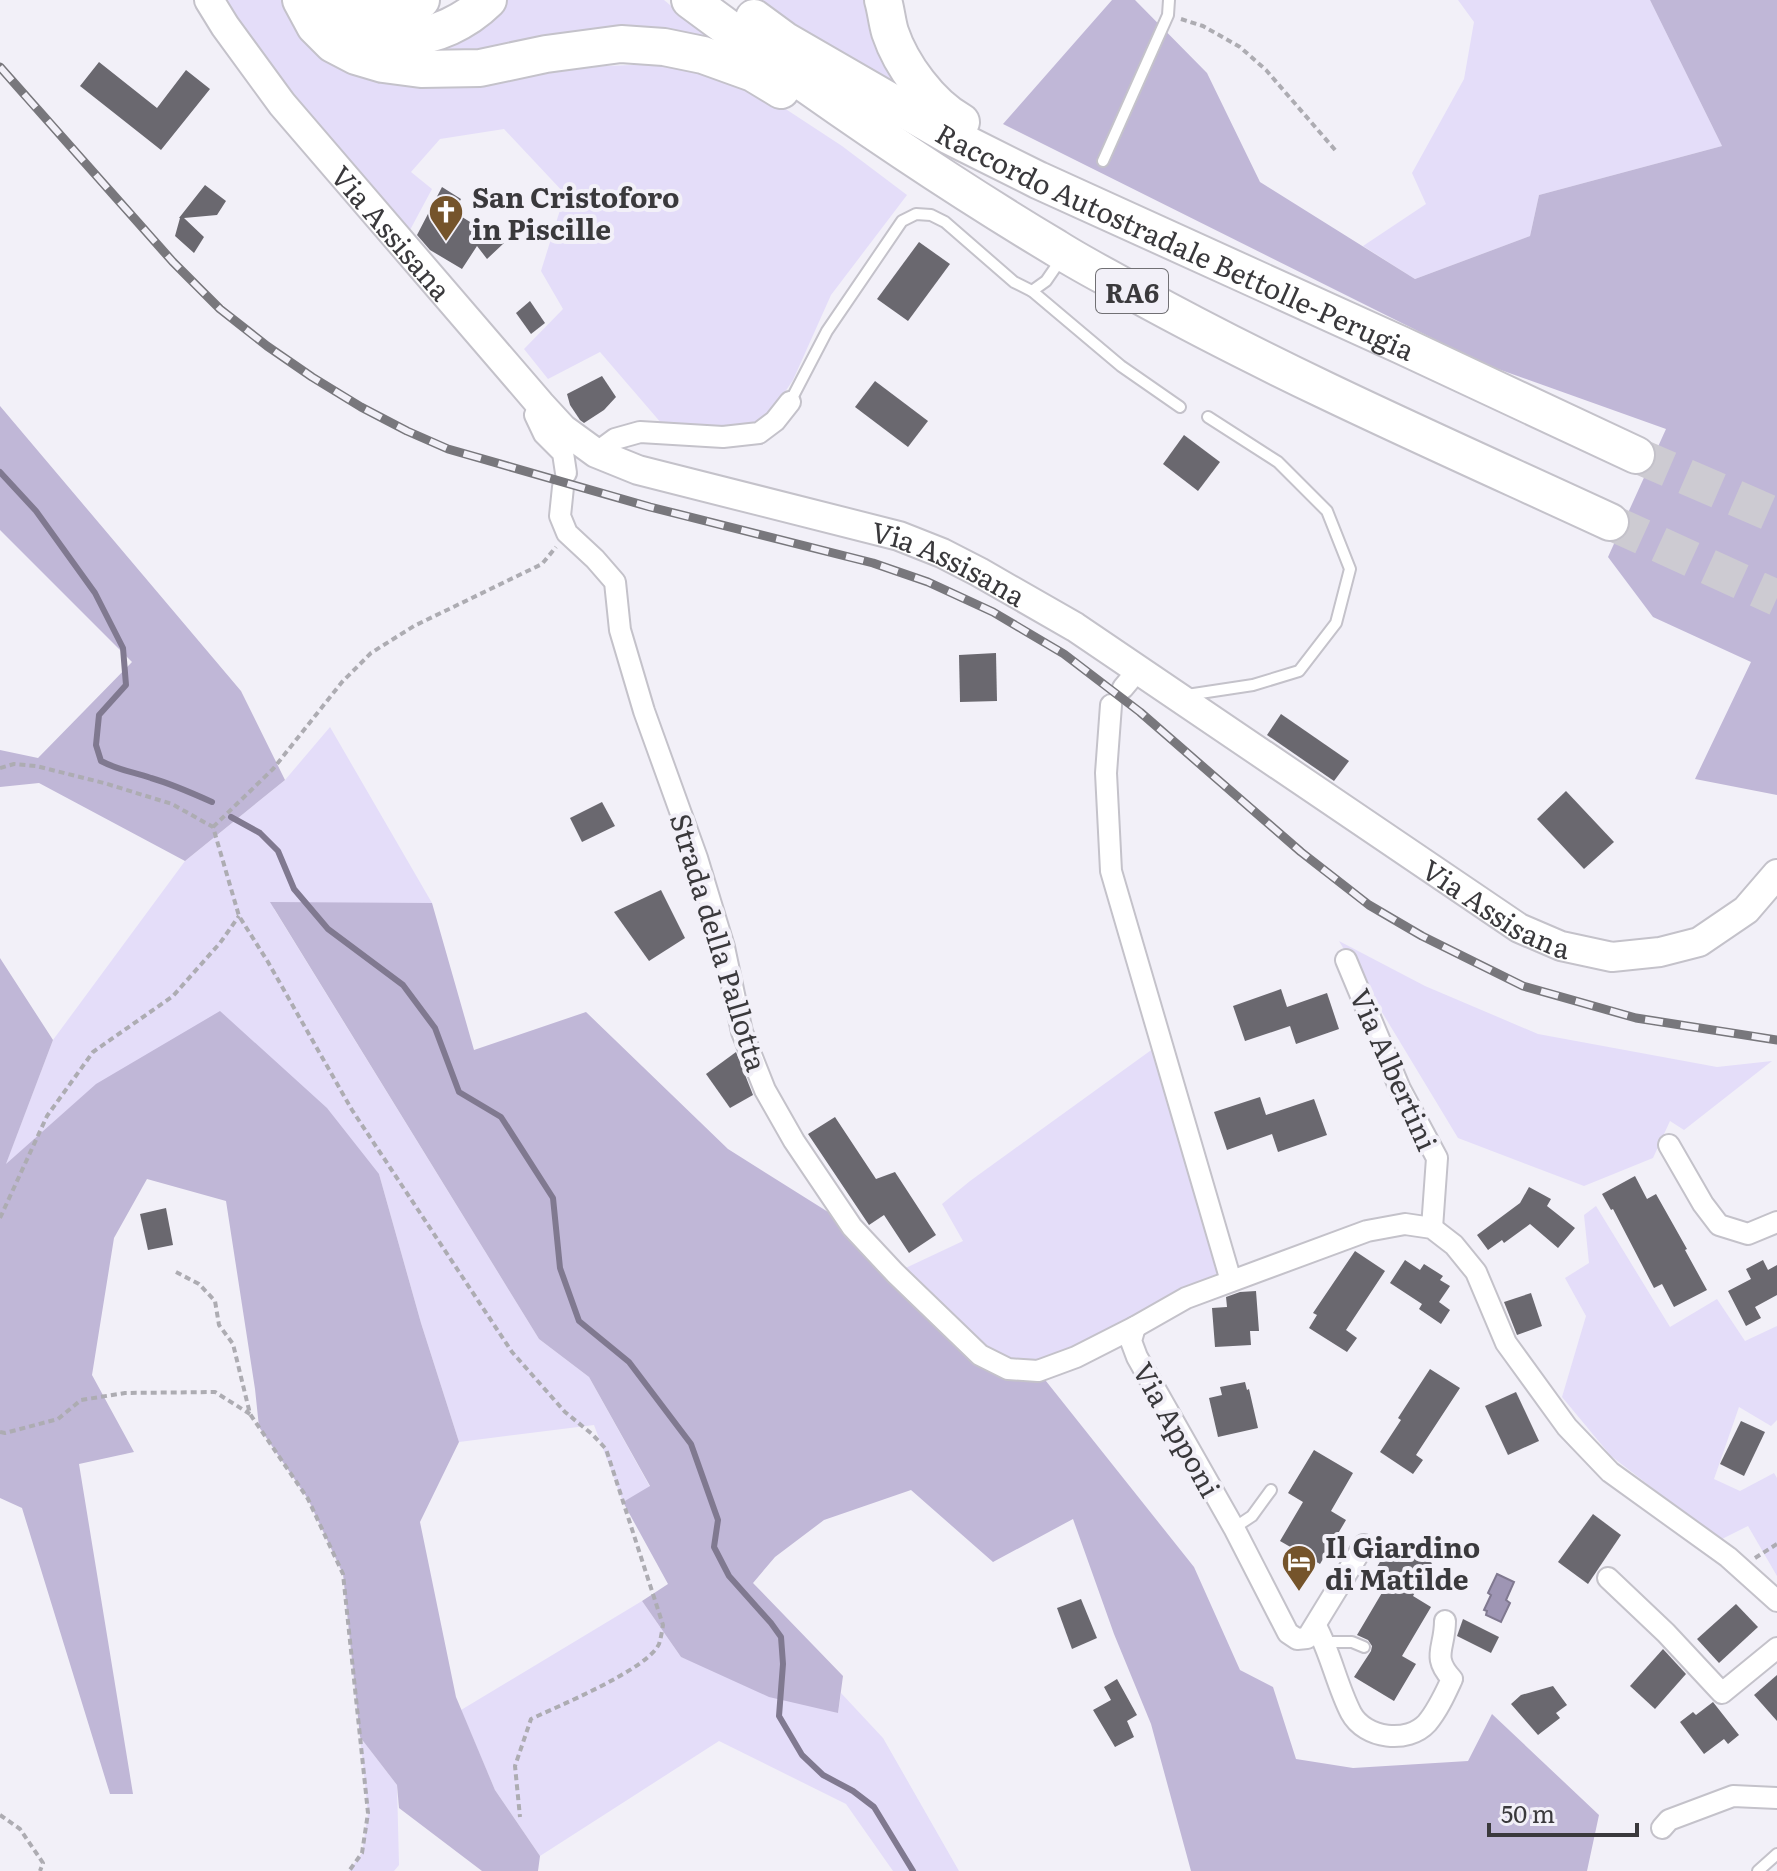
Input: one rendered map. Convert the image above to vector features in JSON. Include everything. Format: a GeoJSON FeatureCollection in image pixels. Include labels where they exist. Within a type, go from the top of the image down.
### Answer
{"type":"FeatureCollection","features":[{"type":"Feature","properties":{"kind":"highway"},"geometry":{"type":"LineString","coordinates":[[301,0],[315,26],[333,44],[356,56],[383,64],[421,69],[480,68],[546,54],[621,44],[664,47],[703,55],[753,73],[969,208],[1056,258]]}},
{"type":"Feature","properties":{"kind":"highway"},"geometry":{"type":"LineString","coordinates":[[314,0],[331,16],[357,30],[384,37],[417,38],[466,19],[488,0]]}},
{"type":"Feature","properties":{"kind":"highway"},"geometry":{"type":"LineString","coordinates":[[323,0],[338,6],[386,11],[410,6],[421,0]]}},
{"type":"Feature","properties":{"kind":"highway","name":"RA6"},"geometry":{"type":"LineString","coordinates":[[690,0],[766,57],[1056,258],[1287,372],[1610,522]]}},
{"type":"Feature","properties":{"kind":"highway","name":"Raccordo Autostradale Bettolle-Perugia"},"geometry":{"type":"LineString","coordinates":[[729,0],[784,40],[950,136],[1636,455]]}},
{"type":"Feature","properties":{"kind":"highway"},"geometry":{"type":"LineString","coordinates":[[883,0],[890,33],[904,60],[925,93],[947,114],[1045,167],[1259,267],[1320,308]]}},
{"type":"Feature","properties":{"kind":"main road","name":"Via Assisana"},"geometry":{"type":"LineString","coordinates":[[209,0],[282,104],[540,404],[563,429],[596,453],[638,470],[899,536],[942,553],[1075,627],[1124,687],[1177,697],[1519,928],[1561,946],[1612,957],[1660,952],[1699,942],[1746,910],[1777,874]]}},
{"type":"Feature","properties":{"kind":"street"},"geometry":{"type":"LineString","coordinates":[[596,453],[615,439],[640,432],[723,437],[759,433],[775,421],[790,402]]}},
{"type":"Feature","properties":{"kind":"street"},"geometry":{"type":"LineString","coordinates":[[540,404],[535,415],[544,434],[563,453],[565,480],[560,516],[567,533]]}},
{"type":"Feature","properties":{"kind":"street","name":"Strada della Pallotta"},"geometry":{"type":"LineString","coordinates":[[567,533],[615,582],[620,630],[697,858],[724,947],[742,1032],[765,1090],[794,1141],[852,1227],[980,1355],[1008,1369],[1038,1371],[1076,1357],[1186,1298],[1367,1231],[1405,1224],[1432,1228]]}},
{"type":"Feature","properties":{"kind":"street"},"geometry":{"type":"LineString","coordinates":[[1124,687],[1106,773],[1111,871],[1231,1281]]}},
{"type":"Feature","properties":{"kind":"street","name":"Via Albertini"},"geometry":{"type":"LineString","coordinates":[[1346,960],[1400,1089],[1437,1158],[1432,1228]]}},
{"type":"Feature","properties":{"kind":"street"},"geometry":{"type":"LineString","coordinates":[[1669,1145],[1703,1204],[1719,1225],[1748,1234],[1777,1222]]}},
{"type":"Feature","properties":{"kind":"street"},"geometry":{"type":"LineString","coordinates":[[1432,1228],[1454,1245],[1476,1272],[1506,1343],[1567,1427],[1610,1472],[1728,1557],[1777,1601]]}},
{"type":"Feature","properties":{"kind":"street","name":"Via Apponi"},"geometry":{"type":"LineString","coordinates":[[1135,1327],[1131,1341],[1137,1357],[1234,1528],[1288,1633],[1297,1639],[1320,1634]]}},
{"type":"Feature","properties":{"kind":"street"},"geometry":{"type":"LineString","coordinates":[[1364,1545],[1320,1634],[1352,1716],[1366,1729],[1384,1737],[1402,1736],[1425,1725],[1452,1679],[1441,1668],[1439,1657],[1445,1636],[1445,1621]]}},
{"type":"Feature","properties":{"kind":"street"},"geometry":{"type":"LineString","coordinates":[[1608,1578],[1666,1633],[1722,1693],[1777,1648]]}},
{"type":"Feature","properties":{"kind":"street"},"geometry":{"type":"LineString","coordinates":[[1662,1828],[1669,1820],[1733,1796],[1777,1798]]}},
{"type":"Feature","properties":{"kind":"lane"},"geometry":{"type":"LineString","coordinates":[[1103,161],[1168,15],[1169,0]]}},
{"type":"Feature","properties":{"kind":"lane"},"geometry":{"type":"LineString","coordinates":[[790,402],[836,319],[902,221],[916,214],[931,215],[945,222],[1014,282],[1032,291],[1121,366],[1180,407]]}},
{"type":"Feature","properties":{"kind":"lane"},"geometry":{"type":"LineString","coordinates":[[1032,291],[1046,281],[1056,258]]}},
{"type":"Feature","properties":{"kind":"lane"},"geometry":{"type":"LineString","coordinates":[[1177,697],[1253,685],[1299,671],[1336,623],[1350,569],[1327,511],[1278,462],[1208,417]]}},
{"type":"Feature","properties":{"kind":"lane","name":"Via Apponi"},"geometry":{"type":"LineString","coordinates":[[1234,1528],[1252,1516],[1271,1490]]}},
{"type":"Feature","properties":{"kind":"lane","name":"Via Apponi"},"geometry":{"type":"LineString","coordinates":[[1320,1634],[1364,1647]]}},
{"type":"Feature","properties":{"kind":"lane"},"geometry":{"type":"LineString","coordinates":[[1758,1871],[1777,1854]]}},
{"type":"Feature","properties":{"kind":"path"},"geometry":{"type":"LineString","coordinates":[[1168,15],[1203,26],[1240,47],[1266,70],[1336,151]]}},
{"type":"Feature","properties":{"kind":"path"},"geometry":{"type":"LineString","coordinates":[[213,827],[273,769],[342,682],[371,653],[414,626],[542,564],[567,533]]}},
{"type":"Feature","properties":{"kind":"path"},"geometry":{"type":"LineString","coordinates":[[0,768],[14,764],[36,766],[104,783],[172,804],[213,827],[239,916],[352,1110],[504,1340],[565,1412],[606,1449],[663,1625],[659,1645],[647,1658],[617,1677],[531,1719],[515,1766],[520,1817]]}},
{"type":"Feature","properties":{"kind":"path"},"geometry":{"type":"LineString","coordinates":[[0,1218],[47,1116],[93,1052],[173,996],[220,943],[239,916]]}},
{"type":"Feature","properties":{"kind":"path"},"geometry":{"type":"LineString","coordinates":[[176,1272],[199,1284],[215,1301],[219,1325],[233,1344],[250,1414],[308,1499],[343,1574],[368,1813],[362,1853],[349,1871]]}},
{"type":"Feature","properties":{"kind":"path"},"geometry":{"type":"LineString","coordinates":[[0,1432],[58,1419],[81,1400],[125,1393],[215,1392],[250,1414]]}},
{"type":"Feature","properties":{"kind":"path"},"geometry":{"type":"LineString","coordinates":[[0,1815],[20,1829],[43,1863],[40,1871]]}},
{"type":"Feature","properties":{"kind":"shaded area"},"geometry":{"type":"Polygon","coordinates":[[[226,0],[281,0],[302,35],[386,80],[426,87],[605,66],[687,63],[775,102],[842,146],[907,195],[831,295],[793,380],[766,420],[730,429],[662,424],[600,352],[548,379],[524,349],[563,309],[541,271],[565,194],[504,129],[440,139],[411,172],[432,189],[410,230],[343,158],[271,70],[226,0]]]}},
{"type":"Feature","properties":{"kind":"shaded area"},"geometry":{"type":"Polygon","coordinates":[[[506,0],[664,0],[724,50],[423,63],[417,46],[452,40],[506,0]]]}},
{"type":"Feature","properties":{"kind":"shaded area"},"geometry":{"type":"Polygon","coordinates":[[[750,0],[877,0],[922,106],[764,10],[750,0]]]}},
{"type":"Feature","properties":{"kind":"shaded area"},"geometry":{"type":"Polygon","coordinates":[[[1112,0],[1135,0],[1207,73],[1260,182],[1415,279],[1530,236],[1539,195],[1722,146],[1650,0],[1777,0],[1777,795],[1695,779],[1751,662],[1653,617],[1608,557],[1666,429],[1484,364],[1003,124],[1112,0]]]}},
{"type":"Feature","properties":{"kind":"shaded area"},"geometry":{"type":"Polygon","coordinates":[[[1458,0],[1650,0],[1722,146],[1539,195],[1530,236],[1415,279],[1363,246],[1426,204],[1412,173],[1464,79],[1474,22],[1458,0]]]}},
{"type":"Feature","properties":{"kind":"shaded area"},"geometry":{"type":"Polygon","coordinates":[[[0,406],[241,691],[285,780],[185,861],[39,783],[0,787],[0,750],[38,758],[132,662],[0,530],[0,406]]]}},
{"type":"Feature","properties":{"kind":"shaded area"},"geometry":{"type":"Polygon","coordinates":[[[330,727],[432,903],[274,909],[539,1339],[589,1377],[650,1487],[623,1502],[594,1425],[459,1442],[379,1174],[5,1166],[53,1040],[185,861],[285,780],[330,727]]]}},
{"type":"Feature","properties":{"kind":"shaded area"},"geometry":{"type":"Polygon","coordinates":[[[270,902],[432,903],[474,1050],[586,1012],[728,1149],[852,1227],[980,1355],[1038,1371],[1194,1567],[1240,1670],[1273,1687],[1296,1759],[1353,1768],[1468,1761],[1492,1714],[1599,1815],[1587,1871],[1191,1871],[1151,1724],[1114,1634],[1073,1519],[993,1562],[911,1490],[824,1520],[775,1557],[753,1583],[843,1676],[838,1713],[769,1697],[681,1657],[642,1601],[668,1584],[623,1502],[650,1486],[589,1377],[539,1339],[270,902]]]}},
{"type":"Feature","properties":{"kind":"shaded area"},"geometry":{"type":"Polygon","coordinates":[[[1339,941],[1425,986],[1538,1034],[1717,1067],[1772,1061],[1684,1130],[1670,1121],[1653,1158],[1584,1186],[1458,1138],[1339,941]]]}},
{"type":"Feature","properties":{"kind":"shaded area"},"geometry":{"type":"Polygon","coordinates":[[[0,958],[53,1040],[6,1164],[96,1084],[220,1011],[327,1108],[379,1174],[459,1442],[420,1522],[456,1697],[495,1790],[540,1856],[538,1871],[482,1871],[399,1808],[397,1785],[360,1737],[343,1574],[308,1499],[259,1427],[226,1201],[147,1179],[114,1238],[92,1375],[134,1452],[79,1464],[133,1794],[110,1794],[22,1508],[0,1498],[0,958]]]}},
{"type":"Feature","properties":{"kind":"shaded area"},"geometry":{"type":"Polygon","coordinates":[[[1161,1043],[1231,1281],[1075,1357],[1008,1369],[895,1273],[963,1241],[942,1204],[1161,1043]]]}},
{"type":"Feature","properties":{"kind":"shaded area"},"geometry":{"type":"Polygon","coordinates":[[[1596,1206],[1670,1327],[1717,1299],[1745,1341],[1777,1326],[1777,1420],[1771,1426],[1739,1407],[1714,1479],[1740,1491],[1774,1473],[1777,1478],[1777,1576],[1748,1526],[1720,1540],[1611,1456],[1562,1397],[1586,1316],[1565,1278],[1589,1263],[1584,1215],[1596,1206]]]}},
{"type":"Feature","properties":{"kind":"shaded area"},"geometry":{"type":"Polygon","coordinates":[[[1497,1574],[1514,1582],[1506,1600],[1510,1603],[1501,1622],[1486,1615],[1487,1611],[1484,1610],[1497,1574]]]}},
{"type":"Feature","properties":{"kind":"shaded area"},"geometry":{"type":"Polygon","coordinates":[[[642,1601],[681,1657],[838,1713],[841,1693],[883,1738],[959,1871],[893,1871],[846,1804],[719,1741],[540,1856],[495,1790],[461,1710],[642,1601]]]}},
{"type":"Feature","properties":{"kind":"shaded area"},"geometry":{"type":"Polygon","coordinates":[[[360,1737],[397,1785],[399,1865],[394,1871],[349,1871],[362,1853],[368,1813],[360,1737]]]}},
{"type":"Feature","properties":{"kind":"building"},"geometry":{"type":"Polygon","coordinates":[[[99,62],[157,108],[186,70],[210,89],[161,150],[80,86],[99,62]]]}},
{"type":"Feature","properties":{"kind":"building"},"geometry":{"type":"Polygon","coordinates":[[[205,185],[226,201],[217,215],[184,218],[204,237],[194,253],[175,236],[179,218],[205,185]]]}},
{"type":"Feature","properties":{"kind":"building"},"geometry":{"type":"Polygon","coordinates":[[[442,187],[461,199],[454,212],[504,243],[487,259],[477,246],[462,269],[430,250],[417,235],[442,187]]]}},
{"type":"Feature","properties":{"kind":"building"},"geometry":{"type":"Polygon","coordinates":[[[919,242],[950,264],[908,321],[877,299],[919,242]]]}},
{"type":"Feature","properties":{"kind":"building"},"geometry":{"type":"Polygon","coordinates":[[[530,301],[545,323],[531,334],[516,313],[530,301]]]}},
{"type":"Feature","properties":{"kind":"building"},"geometry":{"type":"Polygon","coordinates":[[[602,376],[616,397],[604,410],[584,423],[570,405],[567,394],[602,376]]]}},
{"type":"Feature","properties":{"kind":"building"},"geometry":{"type":"Polygon","coordinates":[[[875,381],[928,421],[908,447],[855,407],[875,381]]]}},
{"type":"Feature","properties":{"kind":"building"},"geometry":{"type":"Polygon","coordinates":[[[1184,435],[1220,462],[1198,491],[1163,464],[1184,435]]]}},
{"type":"Feature","properties":{"kind":"building"},"geometry":{"type":"Polygon","coordinates":[[[996,653],[997,701],[960,702],[959,655],[996,653]]]}},
{"type":"Feature","properties":{"kind":"building"},"geometry":{"type":"Polygon","coordinates":[[[1281,714],[1349,761],[1334,781],[1267,735],[1281,714]]]}},
{"type":"Feature","properties":{"kind":"building"},"geometry":{"type":"Polygon","coordinates":[[[1566,791],[1614,842],[1584,869],[1537,819],[1566,791]]]}},
{"type":"Feature","properties":{"kind":"building"},"geometry":{"type":"Polygon","coordinates":[[[602,802],[615,826],[582,842],[570,818],[602,802]]]}},
{"type":"Feature","properties":{"kind":"building"},"geometry":{"type":"Polygon","coordinates":[[[661,890],[685,938],[649,961],[614,912],[661,890]]]}},
{"type":"Feature","properties":{"kind":"building"},"geometry":{"type":"Polygon","coordinates":[[[1281,989],[1287,1007],[1327,993],[1339,1029],[1296,1044],[1290,1026],[1245,1041],[1233,1006],[1281,989]]]}},
{"type":"Feature","properties":{"kind":"building"},"geometry":{"type":"Polygon","coordinates":[[[736,1052],[753,1095],[730,1108],[706,1074],[736,1052]]]}},
{"type":"Feature","properties":{"kind":"building"},"geometry":{"type":"Polygon","coordinates":[[[1260,1097],[1266,1115],[1314,1099],[1327,1135],[1278,1152],[1272,1134],[1227,1150],[1214,1112],[1260,1097]]]}},
{"type":"Feature","properties":{"kind":"building"},"geometry":{"type":"Polygon","coordinates":[[[835,1117],[876,1179],[895,1172],[936,1235],[909,1253],[884,1215],[869,1225],[808,1134],[835,1117]]]}},
{"type":"Feature","properties":{"kind":"building"},"geometry":{"type":"Polygon","coordinates":[[[1635,1176],[1647,1199],[1656,1194],[1707,1290],[1674,1307],[1662,1284],[1654,1288],[1602,1194],[1635,1176]]]}},
{"type":"Feature","properties":{"kind":"building"},"geometry":{"type":"Polygon","coordinates":[[[1529,1187],[1551,1199],[1547,1206],[1575,1228],[1558,1248],[1530,1224],[1504,1243],[1502,1240],[1488,1250],[1477,1235],[1520,1203],[1529,1187]]]}},
{"type":"Feature","properties":{"kind":"building"},"geometry":{"type":"Polygon","coordinates":[[[166,1208],[173,1245],[148,1250],[140,1214],[166,1208]]]}},
{"type":"Feature","properties":{"kind":"building"},"geometry":{"type":"Polygon","coordinates":[[[1355,1251],[1385,1271],[1346,1330],[1357,1338],[1347,1352],[1309,1328],[1317,1315],[1313,1313],[1355,1251]]]}},
{"type":"Feature","properties":{"kind":"building"},"geometry":{"type":"Polygon","coordinates":[[[1405,1260],[1420,1270],[1424,1264],[1443,1276],[1440,1280],[1450,1286],[1439,1302],[1450,1310],[1441,1324],[1419,1309],[1422,1304],[1390,1283],[1405,1260]]]}},
{"type":"Feature","properties":{"kind":"building"},"geometry":{"type":"Polygon","coordinates":[[[1763,1260],[1768,1270],[1777,1265],[1777,1295],[1755,1307],[1761,1318],[1746,1326],[1728,1291],[1751,1279],[1746,1269],[1763,1260]]]}},
{"type":"Feature","properties":{"kind":"building"},"geometry":{"type":"Polygon","coordinates":[[[1256,1291],[1259,1331],[1250,1331],[1251,1345],[1215,1347],[1212,1308],[1227,1307],[1226,1297],[1256,1291]]]}},
{"type":"Feature","properties":{"kind":"building"},"geometry":{"type":"Polygon","coordinates":[[[1531,1293],[1542,1326],[1517,1335],[1504,1302],[1531,1293]]]}},
{"type":"Feature","properties":{"kind":"building"},"geometry":{"type":"Polygon","coordinates":[[[1430,1369],[1460,1388],[1416,1455],[1423,1460],[1413,1474],[1380,1452],[1430,1369]]]}},
{"type":"Feature","properties":{"kind":"building"},"geometry":{"type":"Polygon","coordinates":[[[1245,1382],[1258,1428],[1218,1437],[1209,1398],[1222,1395],[1220,1387],[1245,1382]]]}},
{"type":"Feature","properties":{"kind":"building"},"geometry":{"type":"Polygon","coordinates":[[[1516,1392],[1539,1441],[1508,1455],[1485,1406],[1516,1392]]]}},
{"type":"Feature","properties":{"kind":"building"},"geometry":{"type":"Polygon","coordinates":[[[1741,1421],[1765,1432],[1744,1476],[1720,1464],[1741,1421]]]}},
{"type":"Feature","properties":{"kind":"building"},"geometry":{"type":"Polygon","coordinates":[[[1314,1450],[1353,1473],[1331,1511],[1346,1520],[1320,1564],[1280,1541],[1303,1502],[1288,1493],[1314,1450]]]}},
{"type":"Feature","properties":{"kind":"building"},"geometry":{"type":"Polygon","coordinates":[[[1593,1514],[1621,1535],[1588,1584],[1558,1562],[1593,1514]]]}},
{"type":"Feature","properties":{"kind":"building"},"geometry":{"type":"Polygon","coordinates":[[[1393,1540],[1432,1563],[1413,1596],[1431,1607],[1402,1656],[1416,1664],[1394,1701],[1354,1677],[1372,1646],[1368,1640],[1357,1635],[1386,1586],[1371,1577],[1393,1540]]]}},
{"type":"Feature","properties":{"kind":"building"},"geometry":{"type":"Polygon","coordinates":[[[1081,1599],[1097,1638],[1072,1649],[1057,1608],[1081,1599]]]}},
{"type":"Feature","properties":{"kind":"building"},"geometry":{"type":"Polygon","coordinates":[[[1736,1604],[1758,1627],[1719,1663],[1697,1639],[1736,1604]]]}},
{"type":"Feature","properties":{"kind":"building"},"geometry":{"type":"Polygon","coordinates":[[[1463,1619],[1499,1637],[1491,1653],[1457,1636],[1463,1619]]]}},
{"type":"Feature","properties":{"kind":"building"},"geometry":{"type":"Polygon","coordinates":[[[1663,1649],[1686,1674],[1655,1709],[1630,1686],[1663,1649]]]}},
{"type":"Feature","properties":{"kind":"building"},"geometry":{"type":"Polygon","coordinates":[[[1777,1675],[1777,1721],[1754,1695],[1777,1675]]]}},
{"type":"Feature","properties":{"kind":"building"},"geometry":{"type":"Polygon","coordinates":[[[1117,1679],[1137,1715],[1127,1721],[1134,1737],[1115,1747],[1093,1710],[1111,1700],[1104,1687],[1117,1679]]]}},
{"type":"Feature","properties":{"kind":"building"},"geometry":{"type":"Polygon","coordinates":[[[1553,1686],[1567,1705],[1556,1713],[1560,1718],[1538,1735],[1511,1704],[1521,1695],[1553,1686]]]}},
{"type":"Feature","properties":{"kind":"building"},"geometry":{"type":"Polygon","coordinates":[[[1713,1702],[1739,1735],[1728,1744],[1724,1739],[1704,1754],[1680,1722],[1713,1702]]]}},
{"type":"Feature","properties":{"kind":"waterway"},"geometry":{"type":"LineString","coordinates":[[0,472],[36,511],[95,593],[123,648],[126,685],[99,715],[96,745],[101,761],[212,802]]}},
{"type":"Feature","properties":{"kind":"waterway"},"geometry":{"type":"LineString","coordinates":[[231,817],[260,833],[278,851],[294,889],[328,929],[403,985],[435,1028],[459,1092],[501,1117],[553,1198],[560,1268],[579,1321],[629,1362],[691,1444],[718,1520],[714,1547],[729,1576],[781,1637],[783,1664],[779,1716],[802,1755],[823,1775],[874,1807],[913,1871]]}},
{"type":"Feature","properties":{"kind":"tunnel"},"geometry":{"type":"LineString","coordinates":[[1636,455],[1777,516]]}},
{"type":"Feature","properties":{"kind":"tunnel"},"geometry":{"type":"LineString","coordinates":[[1610,522],[1777,598]]}},
{"type":"Feature","properties":{"kind":"railway"},"geometry":{"type":"LineString","coordinates":[[0,67],[173,262],[220,309],[267,346],[361,407],[448,449],[650,507],[873,563],[928,582],[993,612],[1064,654],[1140,712],[1301,852],[1369,905],[1422,936],[1523,986],[1636,1018],[1777,1040]]}},
{"type":"Feature","properties":{"kind":"place","name":"San Cristoforo in Piscille"},"geometry":{"type":"Point","coordinates":[446,243]}},
{"type":"Feature","properties":{"kind":"place","name":"Il Giardino di Matilde"},"geometry":{"type":"Point","coordinates":[1299,1593]}}]}
